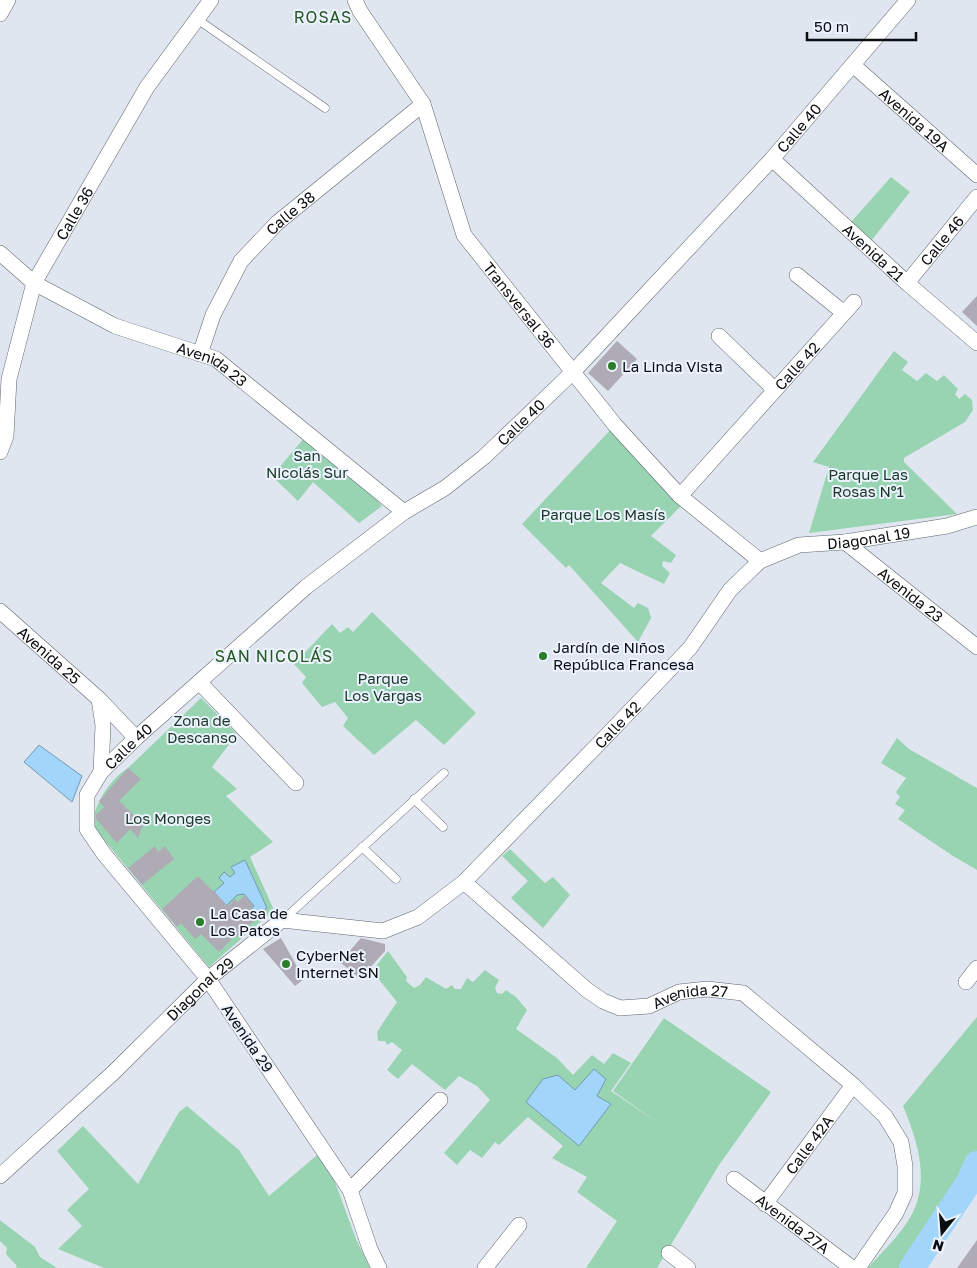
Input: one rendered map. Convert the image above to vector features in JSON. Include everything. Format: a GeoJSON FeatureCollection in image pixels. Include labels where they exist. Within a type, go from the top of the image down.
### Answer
{"type":"FeatureCollection","features":[{"type":"Feature","properties":{"kind":"street"},"geometry":{"type":"LineString","coordinates":[[0,14],[8,0]]}},
{"type":"Feature","properties":{"kind":"street","name":"Calle 36"},"geometry":{"type":"LineString","coordinates":[[0,452],[6,436],[8,379],[34,283],[147,87],[211,0]]}},
{"type":"Feature","properties":{"kind":"street","name":"Transversal 36"},"geometry":{"type":"LineString","coordinates":[[355,0],[360,11],[423,104],[464,235],[615,425],[680,496],[760,561]]}},
{"type":"Feature","properties":{"kind":"street","name":"Calle 40"},"geometry":{"type":"LineString","coordinates":[[87,795],[101,772],[136,738],[306,587],[404,512],[445,488],[476,463],[574,371],[772,158],[908,0]]}},
{"type":"Feature","properties":{"kind":"street","name":"Avenida 19A"},"geometry":{"type":"LineString","coordinates":[[853,65],[977,175]]}},
{"type":"Feature","properties":{"kind":"street","name":"Calle 38"},"geometry":{"type":"LineString","coordinates":[[200,354],[213,315],[241,261],[277,223],[423,104]]}},
{"type":"Feature","properties":{"kind":"street","name":"Avenida 21"},"geometry":{"type":"LineString","coordinates":[[772,158],[907,283],[977,343]]}},
{"type":"Feature","properties":{"kind":"street","name":"Calle 46"},"geometry":{"type":"LineString","coordinates":[[907,283],[977,197]]}},
{"type":"Feature","properties":{"kind":"street","name":"Avenida 23"},"geometry":{"type":"LineString","coordinates":[[0,253],[34,283],[115,326],[216,359],[404,512]]}},
{"type":"Feature","properties":{"kind":"street","name":"Calle 42"},"geometry":{"type":"LineString","coordinates":[[680,496],[849,307],[796,275]]}},
{"type":"Feature","properties":{"kind":"street"},"geometry":{"type":"LineString","coordinates":[[719,336],[775,390]]}},
{"type":"Feature","properties":{"kind":"street","name":"Diagonal 19"},"geometry":{"type":"LineString","coordinates":[[760,561],[799,546],[845,542],[947,526],[977,518]]}},
{"type":"Feature","properties":{"kind":"street","name":"Avenida 23"},"geometry":{"type":"LineString","coordinates":[[845,542],[977,647]]}},
{"type":"Feature","properties":{"kind":"street","name":"Calle 42"},"geometry":{"type":"LineString","coordinates":[[464,882],[690,648],[730,590],[760,561]]}},
{"type":"Feature","properties":{"kind":"street","name":"Avenida 25"},"geometry":{"type":"LineString","coordinates":[[0,611],[99,699],[136,738]]}},
{"type":"Feature","properties":{"kind":"street"},"geometry":{"type":"LineString","coordinates":[[199,682],[296,783]]}},
{"type":"Feature","properties":{"kind":"street"},"geometry":{"type":"LineString","coordinates":[[99,699],[103,725],[101,772]]}},
{"type":"Feature","properties":{"kind":"street","name":"Avenida 29"},"geometry":{"type":"LineString","coordinates":[[87,795],[87,828],[104,854],[208,979],[350,1190],[370,1249],[380,1268]]}},
{"type":"Feature","properties":{"kind":"street"},"geometry":{"type":"LineString","coordinates":[[282,920],[383,931],[418,917],[464,882]]}},
{"type":"Feature","properties":{"kind":"street","name":"Avenida 27"},"geometry":{"type":"LineString","coordinates":[[464,882],[587,990],[603,1001],[620,1008],[650,1006],[679,992],[707,989],[743,993],[853,1085],[885,1116],[901,1142],[905,1166],[905,1193],[896,1213],[858,1268]]}},
{"type":"Feature","properties":{"kind":"street","name":"Diagonal 29"},"geometry":{"type":"LineString","coordinates":[[0,1176],[114,1072],[208,979],[282,920]]}},
{"type":"Feature","properties":{"kind":"street"},"geometry":{"type":"LineString","coordinates":[[966,982],[977,968]]}},
{"type":"Feature","properties":{"kind":"street","name":"Calle 42A"},"geometry":{"type":"LineString","coordinates":[[765,1204],[853,1085]]}},
{"type":"Feature","properties":{"kind":"street"},"geometry":{"type":"LineString","coordinates":[[350,1190],[440,1100]]}},
{"type":"Feature","properties":{"kind":"street","name":"Avenida 27A"},"geometry":{"type":"LineString","coordinates":[[734,1180],[852,1268]]}},
{"type":"Feature","properties":{"kind":"street"},"geometry":{"type":"LineString","coordinates":[[485,1268],[519,1225]]}},
{"type":"Feature","properties":{"kind":"street"},"geometry":{"type":"LineString","coordinates":[[669,1253],[688,1268]]}},
{"type":"Feature","properties":{"kind":"lane"},"geometry":{"type":"LineString","coordinates":[[197,20],[325,108]]}},
{"type":"Feature","properties":{"kind":"lane"},"geometry":{"type":"LineString","coordinates":[[282,920],[444,773]]}},
{"type":"Feature","properties":{"kind":"lane"},"geometry":{"type":"LineString","coordinates":[[414,799],[443,826]]}},
{"type":"Feature","properties":{"kind":"lane"},"geometry":{"type":"LineString","coordinates":[[362,847],[396,879]]}},
{"type":"Feature","properties":{"kind":"green space"},"geometry":{"type":"Polygon","coordinates":[[[891,177],[910,192],[871,241],[851,222],[891,177]]]}},
{"type":"Feature","properties":{"kind":"green space","name":"Parque Las Rosas Nº1"},"geometry":{"type":"Polygon","coordinates":[[[894,351],[908,362],[902,370],[917,381],[926,373],[937,381],[944,375],[958,389],[955,394],[959,399],[965,394],[972,400],[973,410],[965,422],[904,458],[904,462],[957,514],[809,533],[829,467],[813,462],[894,351]]]}},
{"type":"Feature","properties":{"kind":"green space","name":"Parque Los Masís"},"geometry":{"type":"Polygon","coordinates":[[[615,425],[683,504],[651,536],[676,555],[671,563],[663,561],[662,566],[670,573],[664,584],[620,563],[601,583],[634,608],[638,603],[648,608],[651,618],[638,642],[569,565],[566,568],[522,524],[615,425]]]}},
{"type":"Feature","properties":{"kind":"green space","name":"San Nicolás Sur"},"geometry":{"type":"Polygon","coordinates":[[[305,437],[364,485],[382,506],[359,523],[313,482],[298,501],[272,476],[305,437]]]}},
{"type":"Feature","properties":{"kind":"green space","name":"Parque Los Vargas"},"geometry":{"type":"Polygon","coordinates":[[[372,612],[476,713],[444,745],[416,720],[374,755],[343,726],[348,718],[335,702],[322,707],[302,683],[306,677],[294,664],[332,624],[340,633],[348,627],[353,632],[372,612]]]}},
{"type":"Feature","properties":{"kind":"green space","name":"Los Monges"},"geometry":{"type":"Polygon","coordinates":[[[201,698],[237,734],[212,767],[237,789],[226,796],[273,842],[250,857],[274,910],[209,967],[91,824],[100,800],[115,779],[201,698]]]}},
{"type":"Feature","properties":{"kind":"green space"},"geometry":{"type":"Polygon","coordinates":[[[897,738],[909,749],[977,788],[977,870],[898,819],[905,810],[895,804],[900,797],[896,792],[906,778],[881,763],[897,738]]]}},
{"type":"Feature","properties":{"kind":"green space"},"geometry":{"type":"Polygon","coordinates":[[[510,849],[545,883],[553,877],[570,895],[543,928],[511,898],[528,881],[502,856],[510,849]]]}},
{"type":"Feature","properties":{"kind":"green space"},"geometry":{"type":"Polygon","coordinates":[[[388,951],[407,977],[406,981],[414,988],[420,985],[426,977],[446,989],[452,985],[455,989],[461,989],[467,978],[473,982],[485,970],[499,980],[495,988],[497,993],[502,994],[506,990],[516,997],[527,1010],[516,1029],[557,1058],[573,1075],[592,1055],[604,1064],[613,1053],[631,1063],[611,1091],[660,1124],[613,1091],[664,1018],[771,1092],[719,1165],[657,1268],[586,1268],[617,1221],[577,1192],[587,1177],[552,1158],[563,1146],[528,1117],[499,1145],[495,1142],[482,1158],[470,1150],[457,1165],[444,1153],[490,1100],[477,1086],[459,1076],[445,1090],[412,1064],[398,1079],[387,1070],[402,1050],[392,1042],[387,1045],[385,1041],[378,1041],[377,1032],[397,1002],[372,971],[388,951]]]}},
{"type":"Feature","properties":{"kind":"green space"},"geometry":{"type":"Polygon","coordinates":[[[977,1017],[977,1161],[968,1181],[910,1268],[868,1268],[908,1221],[919,1193],[921,1178],[918,1149],[903,1106],[977,1017]]]}},
{"type":"Feature","properties":{"kind":"green space"},"geometry":{"type":"Polygon","coordinates":[[[187,1106],[239,1150],[269,1196],[323,1150],[356,1239],[370,1268],[104,1268],[58,1249],[82,1226],[67,1210],[89,1189],[57,1151],[83,1126],[138,1184],[179,1112],[187,1106]]]}},
{"type":"Feature","properties":{"kind":"green space"},"geometry":{"type":"Polygon","coordinates":[[[0,1220],[35,1247],[40,1257],[57,1268],[16,1268],[17,1266],[6,1254],[7,1248],[0,1241],[0,1220]]]}},
{"type":"Feature","properties":{"kind":"water"},"geometry":{"type":"Polygon","coordinates":[[[39,745],[82,776],[72,802],[24,762],[39,745]]]}},
{"type":"Feature","properties":{"kind":"water"},"geometry":{"type":"Polygon","coordinates":[[[245,860],[267,908],[254,918],[249,912],[254,906],[244,894],[237,895],[226,906],[214,892],[224,883],[219,878],[224,872],[230,877],[235,873],[231,867],[245,860]]]}},
{"type":"Feature","properties":{"kind":"water"},"geometry":{"type":"Polygon","coordinates":[[[594,1069],[606,1079],[597,1096],[611,1104],[579,1146],[526,1102],[543,1079],[558,1075],[575,1090],[594,1069]]]}},
{"type":"Feature","properties":{"kind":"building"},"geometry":{"type":"Polygon","coordinates":[[[977,296],[977,326],[962,312],[977,296]]]}},
{"type":"Feature","properties":{"kind":"building","name":"La Linda Vista"},"geometry":{"type":"Polygon","coordinates":[[[617,341],[637,359],[608,391],[588,373],[617,341]]]}},
{"type":"Feature","properties":{"kind":"building"},"geometry":{"type":"Polygon","coordinates":[[[128,768],[141,779],[119,801],[143,824],[138,838],[130,829],[117,843],[96,819],[96,815],[104,807],[99,801],[128,768]]]}},
{"type":"Feature","properties":{"kind":"building"},"geometry":{"type":"Polygon","coordinates":[[[155,846],[158,852],[165,846],[174,859],[142,885],[128,868],[155,846]]]}},
{"type":"Feature","properties":{"kind":"building"},"geometry":{"type":"Polygon","coordinates":[[[198,876],[228,906],[235,899],[238,902],[245,895],[253,906],[248,912],[255,920],[237,937],[235,935],[219,952],[201,934],[195,939],[181,923],[177,927],[162,909],[198,876]]]}},
{"type":"Feature","properties":{"kind":"building","name":"CyberNet Internet SN"},"geometry":{"type":"Polygon","coordinates":[[[281,938],[304,979],[295,986],[263,949],[281,938]]]}},
{"type":"Feature","properties":{"kind":"building"},"geometry":{"type":"Polygon","coordinates":[[[361,938],[385,944],[385,951],[360,979],[340,962],[361,938]]]}},
{"type":"Feature","properties":{"kind":"building"},"geometry":{"type":"Polygon","coordinates":[[[977,1240],[977,1268],[957,1268],[977,1240]]]}},
{"type":"Feature","properties":{"kind":"waterway"},"geometry":{"type":"LineString","coordinates":[[912,1268],[969,1182],[977,1164]]}},
{"type":"Feature","properties":{"kind":"place","name":"La Linda Vista"},"geometry":{"type":"Point","coordinates":[612,366]}},
{"type":"Feature","properties":{"kind":"place","name":"Jardín de Niños República Francesa"},"geometry":{"type":"Point","coordinates":[543,656]}},
{"type":"Feature","properties":{"kind":"place","name":"La Casa de Los Patos"},"geometry":{"type":"Point","coordinates":[200,922]}},
{"type":"Feature","properties":{"kind":"place","name":"CyberNet Internet SN"},"geometry":{"type":"Point","coordinates":[286,964]}},
{"type":"Feature","properties":{"kind":"district","name":"ROSAS"},"geometry":{"type":"Point","coordinates":[323,17]}},
{"type":"Feature","properties":{"kind":"district","name":"SAN NICOLÁS"},"geometry":{"type":"Point","coordinates":[274,656]}},
{"type":"Feature","properties":{"kind":"park label","name":"Zona de Descanso"},"geometry":{"type":"Point","coordinates":[202,728]}}]}
